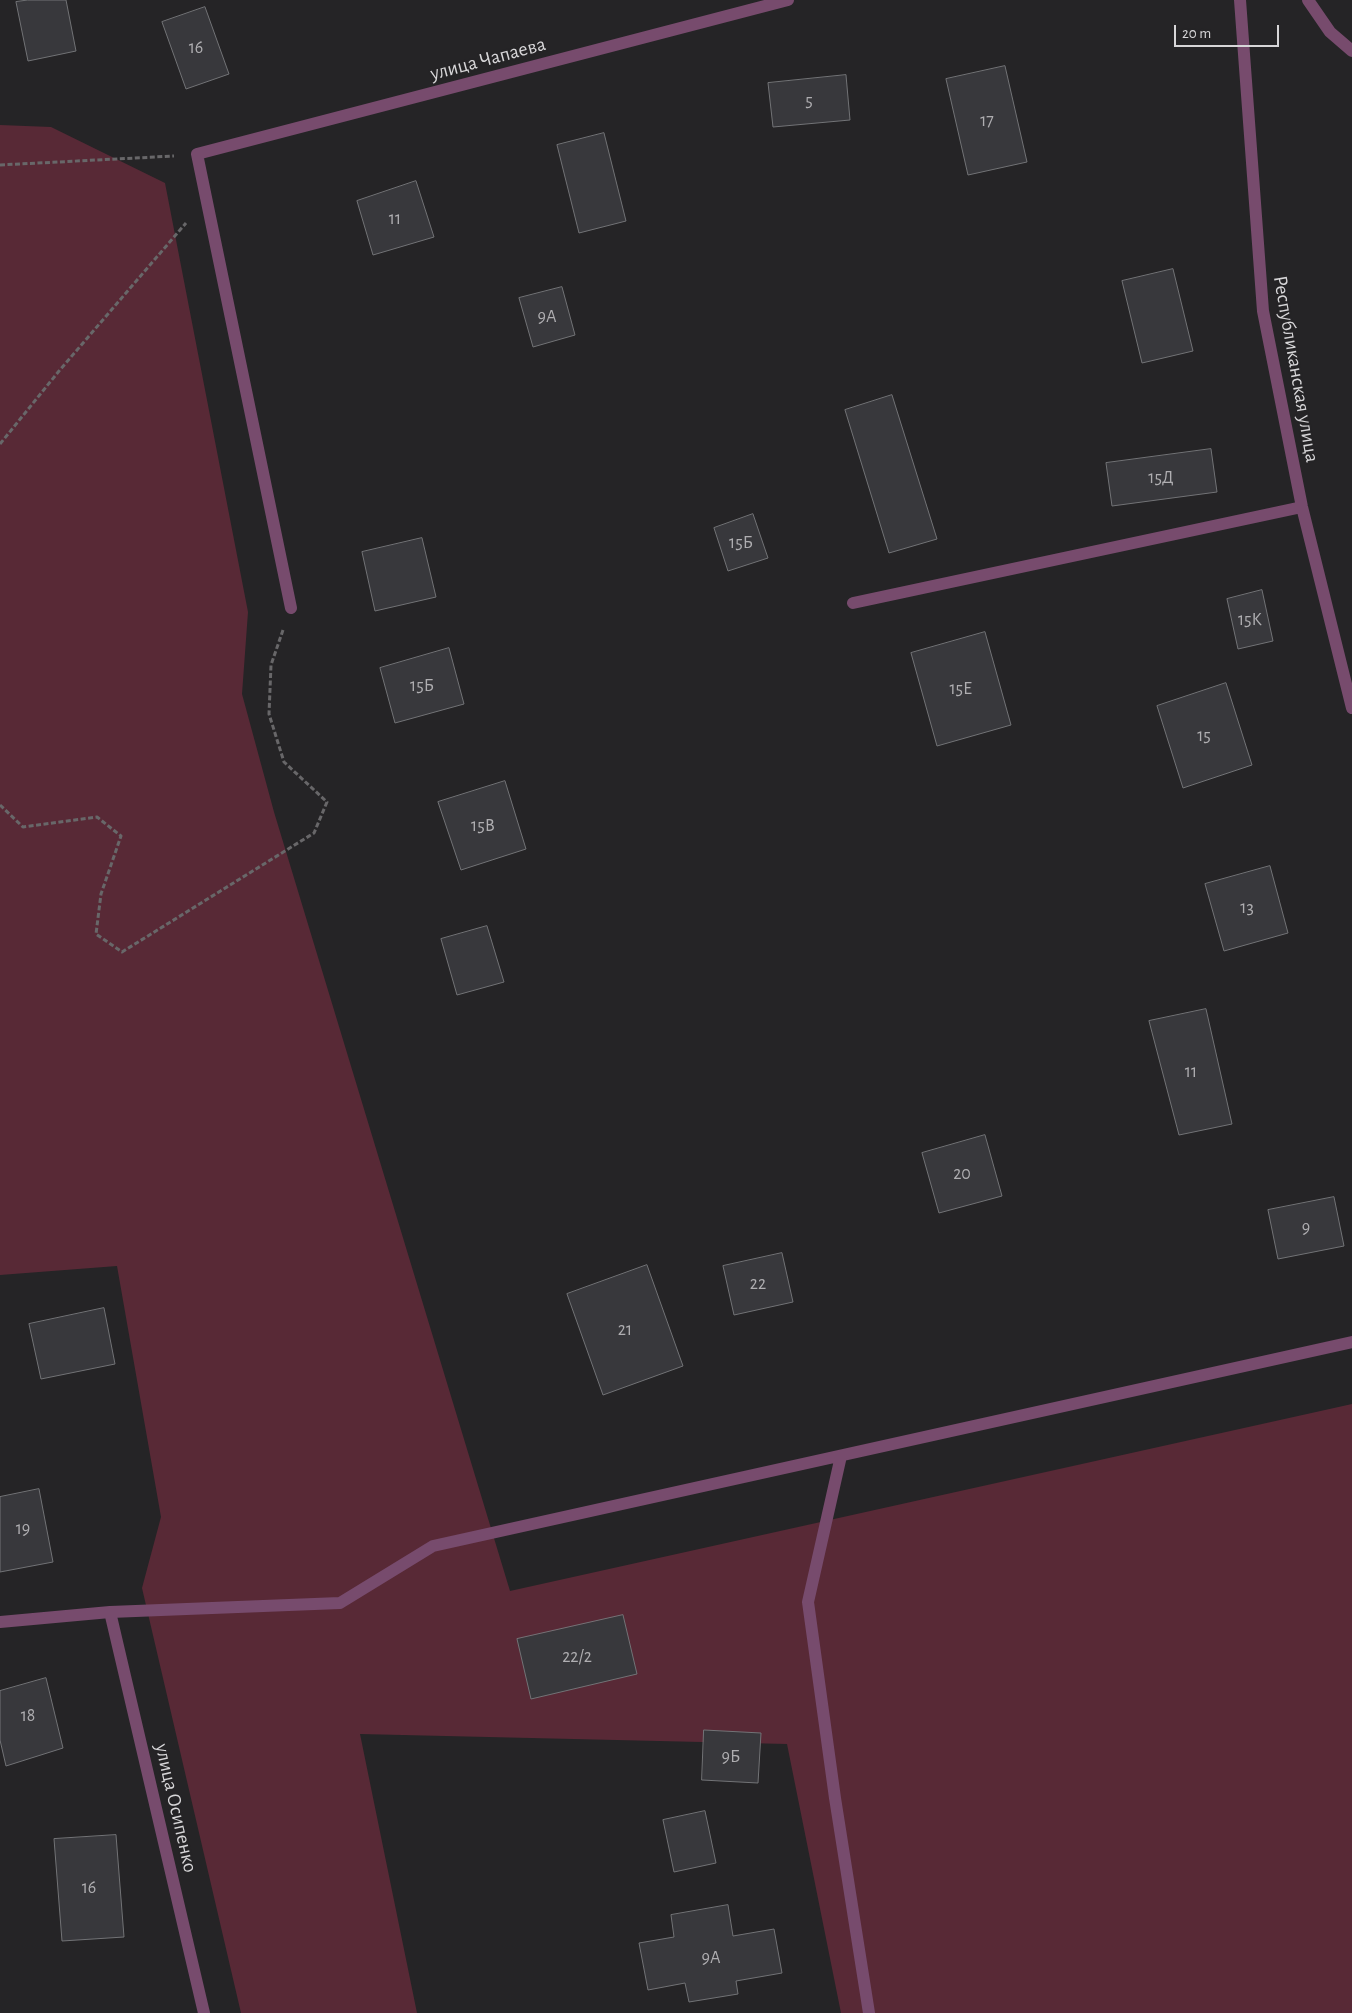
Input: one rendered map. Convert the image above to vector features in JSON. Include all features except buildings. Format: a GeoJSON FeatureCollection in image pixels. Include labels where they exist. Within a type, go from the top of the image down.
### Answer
{"type":"FeatureCollection","features":[{"type":"Feature","properties":{"kind":"street","name":"улица Чапаева"},"geometry":{"type":"LineString","coordinates":[[197,154],[788,0]]}},
{"type":"Feature","properties":{"kind":"street","name":"Республиканская улица"},"geometry":{"type":"LineString","coordinates":[[1240,0],[1263,311],[1302,507],[1352,708]]}},
{"type":"Feature","properties":{"kind":"street"},"geometry":{"type":"LineString","coordinates":[[1308,0],[1330,32],[1352,51]]}},
{"type":"Feature","properties":{"kind":"street"},"geometry":{"type":"LineString","coordinates":[[197,154],[291,608]]}},
{"type":"Feature","properties":{"kind":"street"},"geometry":{"type":"LineString","coordinates":[[853,603],[1302,507]]}},
{"type":"Feature","properties":{"kind":"street"},"geometry":{"type":"LineString","coordinates":[[0,1622],[110,1612],[340,1602],[433,1546],[1352,1342]]}},
{"type":"Feature","properties":{"kind":"street"},"geometry":{"type":"LineString","coordinates":[[841,1456],[808,1602],[834,1798],[869,2013]]}},
{"type":"Feature","properties":{"kind":"street","name":"улица Осипенко"},"geometry":{"type":"LineString","coordinates":[[110,1612],[204,2013]]}},
{"type":"Feature","properties":{"kind":"path"},"geometry":{"type":"LineString","coordinates":[[0,165],[197,154]]}},
{"type":"Feature","properties":{"kind":"path"},"geometry":{"type":"LineString","coordinates":[[0,444],[59,371],[206,200]]}},
{"type":"Feature","properties":{"kind":"path"},"geometry":{"type":"LineString","coordinates":[[0,805],[23,826],[97,817],[121,836],[101,894],[96,934],[122,952],[314,834],[327,802],[284,762],[269,714],[271,665],[291,608]]}},
{"type":"Feature","properties":{"kind":"shaded area"},"geometry":{"type":"Polygon","coordinates":[[[0,125],[51,127],[165,183],[248,612],[242,694],[274,812],[510,1591],[1352,1404],[1352,2013],[841,2013],[787,1744],[360,1734],[417,2013],[241,2013],[142,1588],[161,1517],[117,1266],[0,1275],[0,125]]]}}]}
